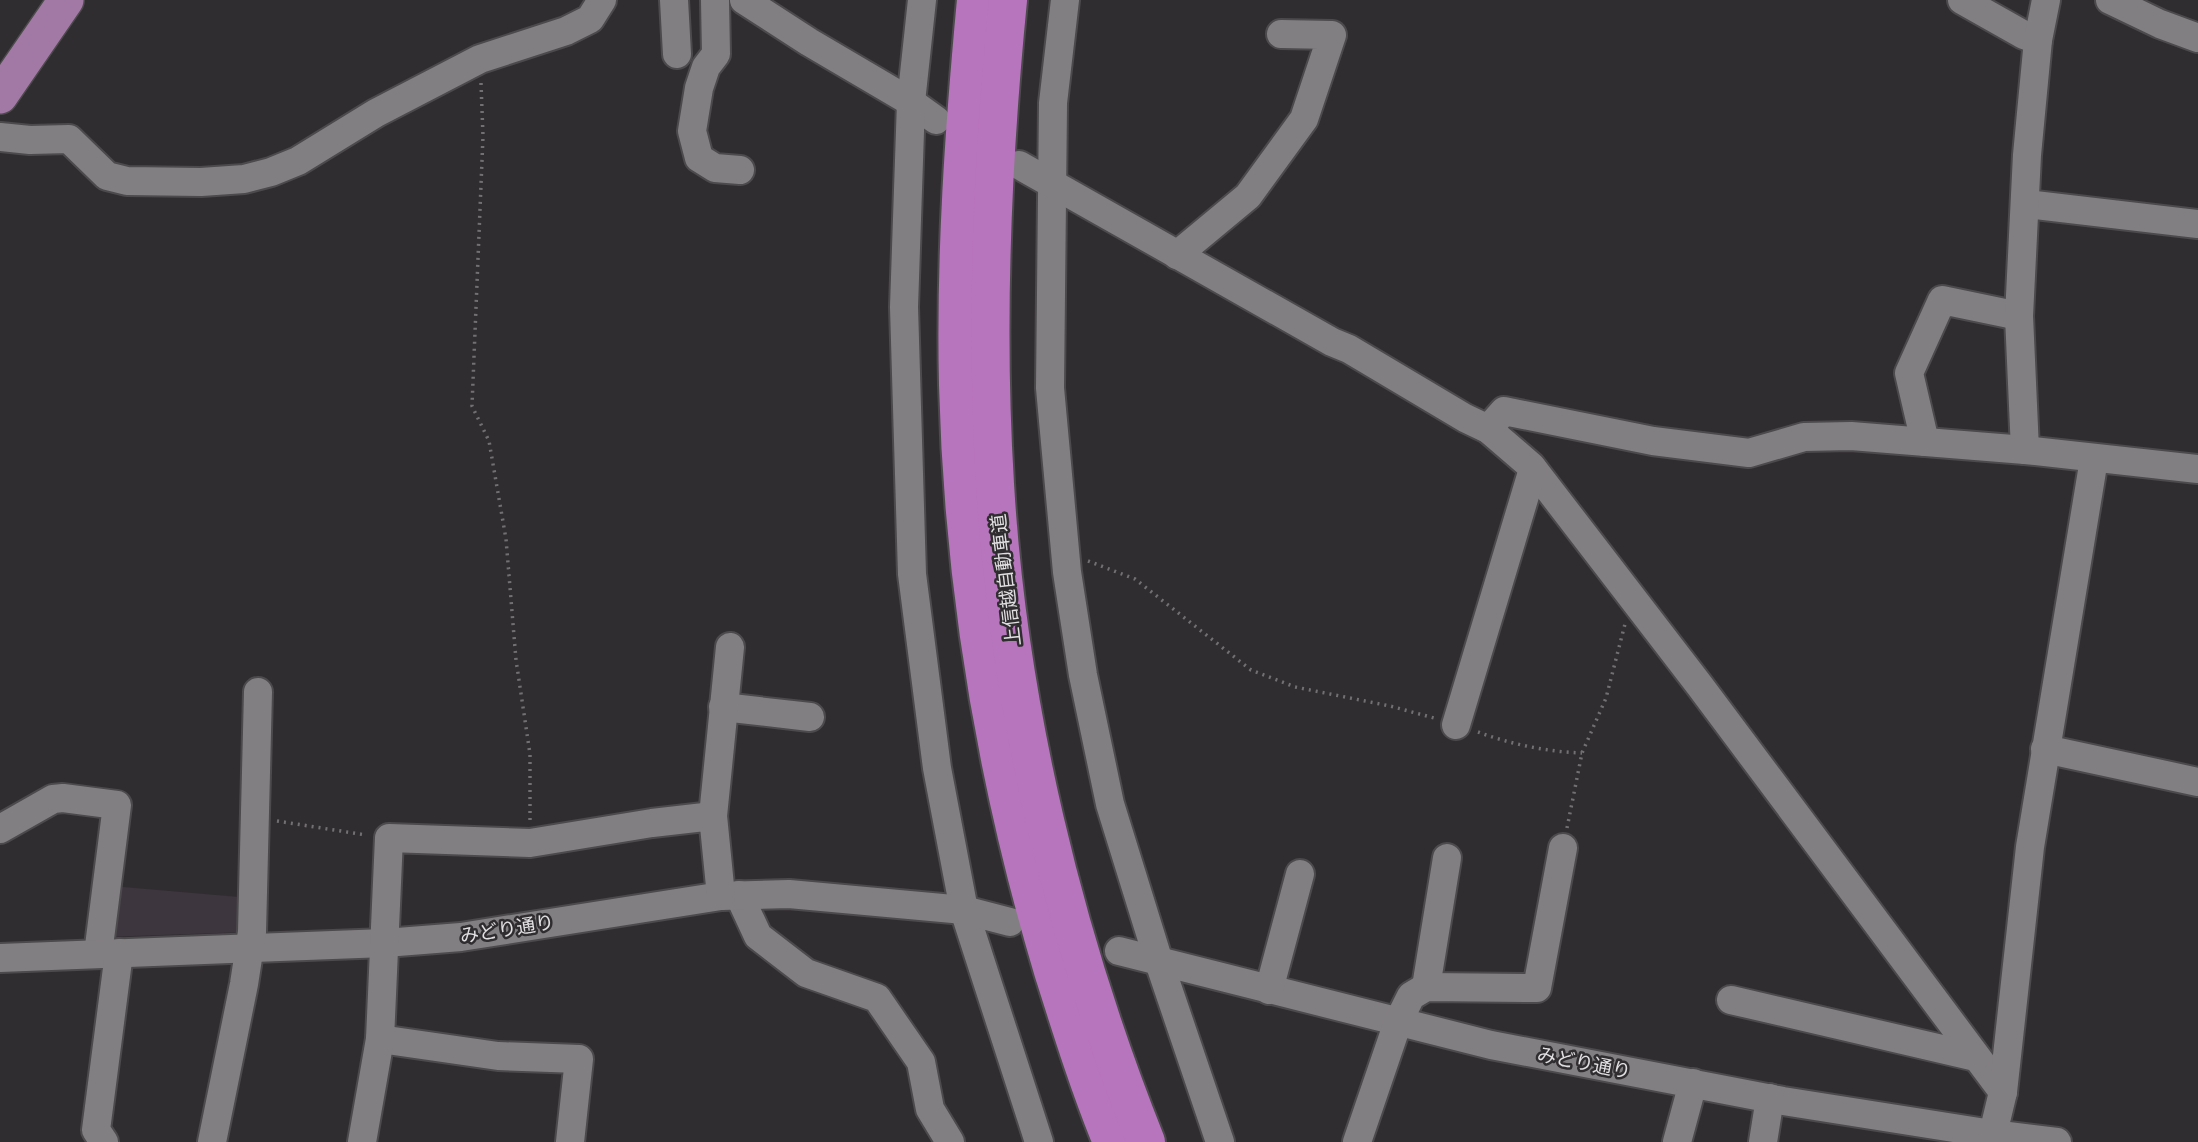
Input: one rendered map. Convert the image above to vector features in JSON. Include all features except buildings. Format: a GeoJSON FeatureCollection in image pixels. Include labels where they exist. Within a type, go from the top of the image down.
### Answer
{"type":"FeatureCollection","features":[{"type":"Feature","properties":{"kind":"highway","name":"上信越自動車道"},"geometry":{"type":"LineString","coordinates":[[976,0],[961,175],[958,285],[958,385],[963,492],[975,606],[1003,773],[1038,919],[1070,1027],[1112,1142]]}},
{"type":"Feature","properties":{"kind":"highway","name":"上信越自動車道"},"geometry":{"type":"LineString","coordinates":[[1008,0],[992,187],[990,280],[994,473],[1006,598],[1038,781],[1069,914],[1099,1012],[1146,1142]]}},
{"type":"Feature","properties":{"kind":"main road"},"geometry":{"type":"LineString","coordinates":[[0,96],[66,0]]}},
{"type":"Feature","properties":{"kind":"street"},"geometry":{"type":"LineString","coordinates":[[0,137],[30,140],[69,139],[107,176],[127,181],[201,182],[244,179],[298,161],[376,113],[480,60],[590,19],[602,0]]}},
{"type":"Feature","properties":{"kind":"street"},"geometry":{"type":"LineString","coordinates":[[674,0],[677,54]]}},
{"type":"Feature","properties":{"kind":"street"},"geometry":{"type":"LineString","coordinates":[[715,0],[716,54],[706,67],[699,88],[692,131],[699,158],[716,168],[740,170]]}},
{"type":"Feature","properties":{"kind":"street"},"geometry":{"type":"LineString","coordinates":[[744,0],[936,120]]}},
{"type":"Feature","properties":{"kind":"street"},"geometry":{"type":"LineString","coordinates":[[922,0],[911,102],[904,307],[912,574],[937,768],[964,910],[1039,1142]]}},
{"type":"Feature","properties":{"kind":"street"},"geometry":{"type":"LineString","coordinates":[[1065,0],[1053,103],[1050,388],[1065,557],[1083,675],[1110,804],[1158,961],[1220,1142]]}},
{"type":"Feature","properties":{"kind":"street"},"geometry":{"type":"LineString","coordinates":[[1962,0],[2038,40]]}},
{"type":"Feature","properties":{"kind":"street"},"geometry":{"type":"LineString","coordinates":[[2025,450],[2020,316],[2027,155],[2038,40],[2046,0]]}},
{"type":"Feature","properties":{"kind":"street"},"geometry":{"type":"LineString","coordinates":[[2110,0],[2160,24],[2198,38]]}},
{"type":"Feature","properties":{"kind":"street"},"geometry":{"type":"LineString","coordinates":[[1177,255],[1248,196],[1304,120],[1332,35],[1280,34]]}},
{"type":"Feature","properties":{"kind":"street"},"geometry":{"type":"LineString","coordinates":[[1019,165],[1488,429],[1533,469],[2003,1091]]}},
{"type":"Feature","properties":{"kind":"street"},"geometry":{"type":"LineString","coordinates":[[2026,204],[2198,224]]}},
{"type":"Feature","properties":{"kind":"street"},"geometry":{"type":"LineString","coordinates":[[1924,442],[1909,373],[1942,300],[2020,316]]}},
{"type":"Feature","properties":{"kind":"street"},"geometry":{"type":"LineString","coordinates":[[1488,429],[1504,411],[1653,441],[1749,453],[1804,437],[1851,436],[2025,450],[2198,469]]}},
{"type":"Feature","properties":{"kind":"street"},"geometry":{"type":"LineString","coordinates":[[1991,1138],[2003,1091],[2030,847],[2094,459]]}},
{"type":"Feature","properties":{"kind":"street"},"geometry":{"type":"LineString","coordinates":[[1456,725],[1533,469]]}},
{"type":"Feature","properties":{"kind":"street"},"geometry":{"type":"LineString","coordinates":[[730,647],[713,816],[730,896],[758,936],[806,973],[877,998],[921,1062],[930,1109],[950,1142]]}},
{"type":"Feature","properties":{"kind":"street"},"geometry":{"type":"LineString","coordinates":[[212,1142],[252,932],[258,692]]}},
{"type":"Feature","properties":{"kind":"street"},"geometry":{"type":"LineString","coordinates":[[723,707],[810,717]]}},
{"type":"Feature","properties":{"kind":"street"},"geometry":{"type":"LineString","coordinates":[[2045,750],[2198,782]]}},
{"type":"Feature","properties":{"kind":"street"},"geometry":{"type":"LineString","coordinates":[[0,829],[53,799],[117,805],[96,1130],[104,1142]]}},
{"type":"Feature","properties":{"kind":"street"},"geometry":{"type":"LineString","coordinates":[[362,1142],[380,1039],[389,838],[530,843],[713,816]]}},
{"type":"Feature","properties":{"kind":"street"},"geometry":{"type":"LineString","coordinates":[[1357,1142],[1398,1022],[1411,996],[1426,987],[1537,988],[1563,848]]}},
{"type":"Feature","properties":{"kind":"street"},"geometry":{"type":"LineString","coordinates":[[1426,987],[1447,858]]}},
{"type":"Feature","properties":{"kind":"street"},"geometry":{"type":"LineString","coordinates":[[1269,990],[1300,874]]}},
{"type":"Feature","properties":{"kind":"street","name":"みどり通り"},"geometry":{"type":"LineString","coordinates":[[0,958],[385,943],[461,937],[730,896],[789,894],[964,910],[1010,922]]}},
{"type":"Feature","properties":{"kind":"street","name":"みどり通り"},"geometry":{"type":"LineString","coordinates":[[1119,951],[1491,1045],[1991,1138],[2056,1142]]}},
{"type":"Feature","properties":{"kind":"street"},"geometry":{"type":"LineString","coordinates":[[1731,1000],[1976,1057]]}},
{"type":"Feature","properties":{"kind":"street"},"geometry":{"type":"LineString","coordinates":[[380,1039],[498,1056],[579,1059],[569,1142]]}},
{"type":"Feature","properties":{"kind":"street"},"geometry":{"type":"LineString","coordinates":[[1677,1142],[1693,1083]]}},
{"type":"Feature","properties":{"kind":"street"},"geometry":{"type":"LineString","coordinates":[[1763,1142],[1770,1098]]}},
{"type":"Feature","properties":{"kind":"path"},"geometry":{"type":"LineString","coordinates":[[480,60],[483,136],[472,407],[489,441],[506,539],[516,660],[530,754],[530,843]]}},
{"type":"Feature","properties":{"kind":"path"},"geometry":{"type":"LineString","coordinates":[[1065,557],[1098,563],[1135,579],[1251,670],[1295,687],[1390,706],[1493,738],[1563,752],[1582,753]]}},
{"type":"Feature","properties":{"kind":"path"},"geometry":{"type":"LineString","coordinates":[[1563,848],[1582,753],[1606,698],[1626,623],[1638,605]]}},
{"type":"Feature","properties":{"kind":"path"},"geometry":{"type":"LineString","coordinates":[[256,818],[389,838]]}},
{"type":"Feature","properties":{"kind":"shaded area"},"geometry":{"type":"Polygon","coordinates":[[[111,886],[250,898],[247,932],[104,937],[111,886]]]}}]}
